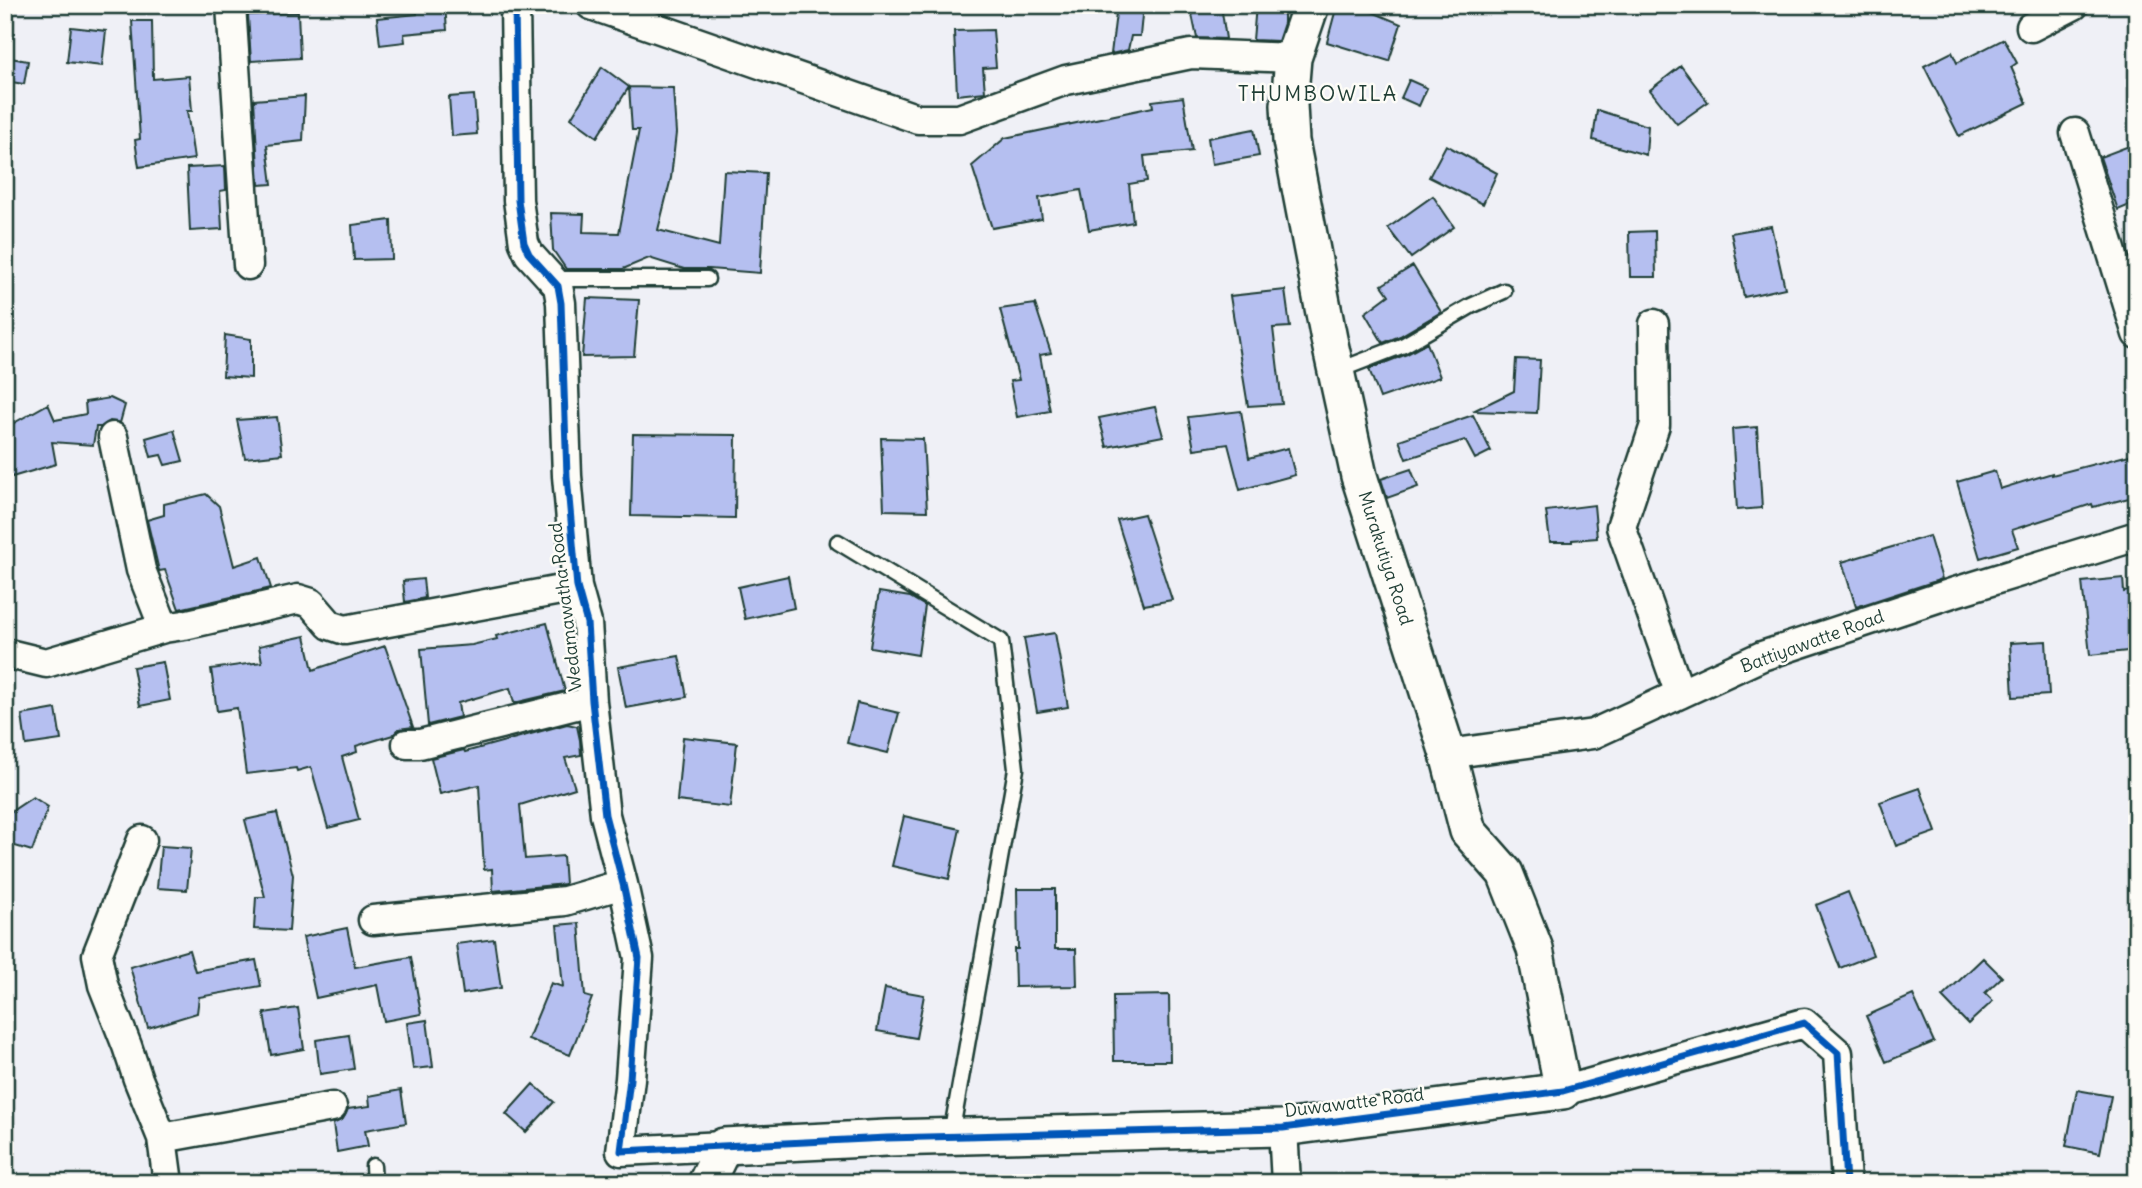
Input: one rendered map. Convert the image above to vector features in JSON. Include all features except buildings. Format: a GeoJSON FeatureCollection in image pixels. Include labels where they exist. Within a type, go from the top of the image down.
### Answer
{"type":"FeatureCollection","features":[{"type":"Feature","properties":{"kind":"street"},"geometry":{"type":"LineString","coordinates":[[231,5],[248,265]]}},
{"type":"Feature","properties":{"kind":"street","name":"Wedamawatha Road"},"geometry":{"type":"LineString","coordinates":[[516,5],[518,200],[521,228],[529,254],[558,286],[561,303],[567,476],[577,587],[587,623],[592,701],[605,815],[639,958],[630,1079],[621,1151],[724,1146]]}},
{"type":"Feature","properties":{"kind":"street"},"geometry":{"type":"LineString","coordinates":[[591,5],[918,119],[959,119],[1066,80],[1191,54],[1293,58]]}},
{"type":"Feature","properties":{"kind":"street","name":"Murakutiya Road"},"geometry":{"type":"LineString","coordinates":[[1311,5],[1293,58],[1289,105],[1291,141],[1359,476],[1448,754],[1468,831],[1505,873],[1535,949],[1563,1091]]}},
{"type":"Feature","properties":{"kind":"street"},"geometry":{"type":"LineString","coordinates":[[2031,27],[2074,5]]}},
{"type":"Feature","properties":{"kind":"street"},"geometry":{"type":"LineString","coordinates":[[2074,133],[2137,334]]}},
{"type":"Feature","properties":{"kind":"street"},"geometry":{"type":"LineString","coordinates":[[1654,324],[1655,425],[1621,527],[1680,694]]}},
{"type":"Feature","properties":{"kind":"street"},"geometry":{"type":"LineString","coordinates":[[113,437],[141,570],[164,628]]}},
{"type":"Feature","properties":{"kind":"street","name":"Battiyawatte Road"},"geometry":{"type":"LineString","coordinates":[[1448,754],[1593,734],[1762,656],[1955,592],[2137,536]]}},
{"type":"Feature","properties":{"kind":"street"},"geometry":{"type":"LineString","coordinates":[[5,653],[46,663],[164,628],[298,599],[311,603],[330,625],[345,630],[577,587]]}},
{"type":"Feature","properties":{"kind":"street"},"geometry":{"type":"LineString","coordinates":[[407,744],[443,739],[592,701]]}},
{"type":"Feature","properties":{"kind":"street"},"geometry":{"type":"LineString","coordinates":[[142,840],[97,955],[103,985],[163,1138],[169,1183]]}},
{"type":"Feature","properties":{"kind":"street"},"geometry":{"type":"LineString","coordinates":[[373,920],[565,901],[623,884]]}},
{"type":"Feature","properties":{"kind":"street","name":"Duwawatte Road"},"geometry":{"type":"LineString","coordinates":[[724,1146],[950,1136],[1283,1128],[1563,1091],[1804,1023],[1838,1053],[1846,1183]]}},
{"type":"Feature","properties":{"kind":"street"},"geometry":{"type":"LineString","coordinates":[[163,1138],[332,1107]]}},
{"type":"Feature","properties":{"kind":"street"},"geometry":{"type":"LineString","coordinates":[[1283,1128],[1286,1183]]}},
{"type":"Feature","properties":{"kind":"street"},"geometry":{"type":"LineString","coordinates":[[706,1183],[724,1146]]}},
{"type":"Feature","properties":{"kind":"lane"},"geometry":{"type":"LineString","coordinates":[[551,279],[707,279]]}},
{"type":"Feature","properties":{"kind":"lane"},"geometry":{"type":"LineString","coordinates":[[1336,372],[1404,345],[1471,306],[1504,291]]}},
{"type":"Feature","properties":{"kind":"lane"},"geometry":{"type":"LineString","coordinates":[[838,542],[1001,641],[1016,769],[950,1136]]}},
{"type":"Feature","properties":{"kind":"lane"},"geometry":{"type":"LineString","coordinates":[[373,1166],[374,1183]]}},
{"type":"Feature","properties":{"kind":"cycle path"},"geometry":{"type":"LineString","coordinates":[[515,5],[518,200],[524,243],[529,254],[558,286],[561,303],[567,476],[577,587],[587,623],[592,701],[605,815],[639,958],[630,1079],[621,1151],[887,1138],[1283,1128],[1563,1091],[1804,1023],[1838,1053],[1846,1183]]}},
{"type":"Feature","properties":{"kind":"district","name":"THUMBOWILA"},"geometry":{"type":"Point","coordinates":[1318,93]}}]}
